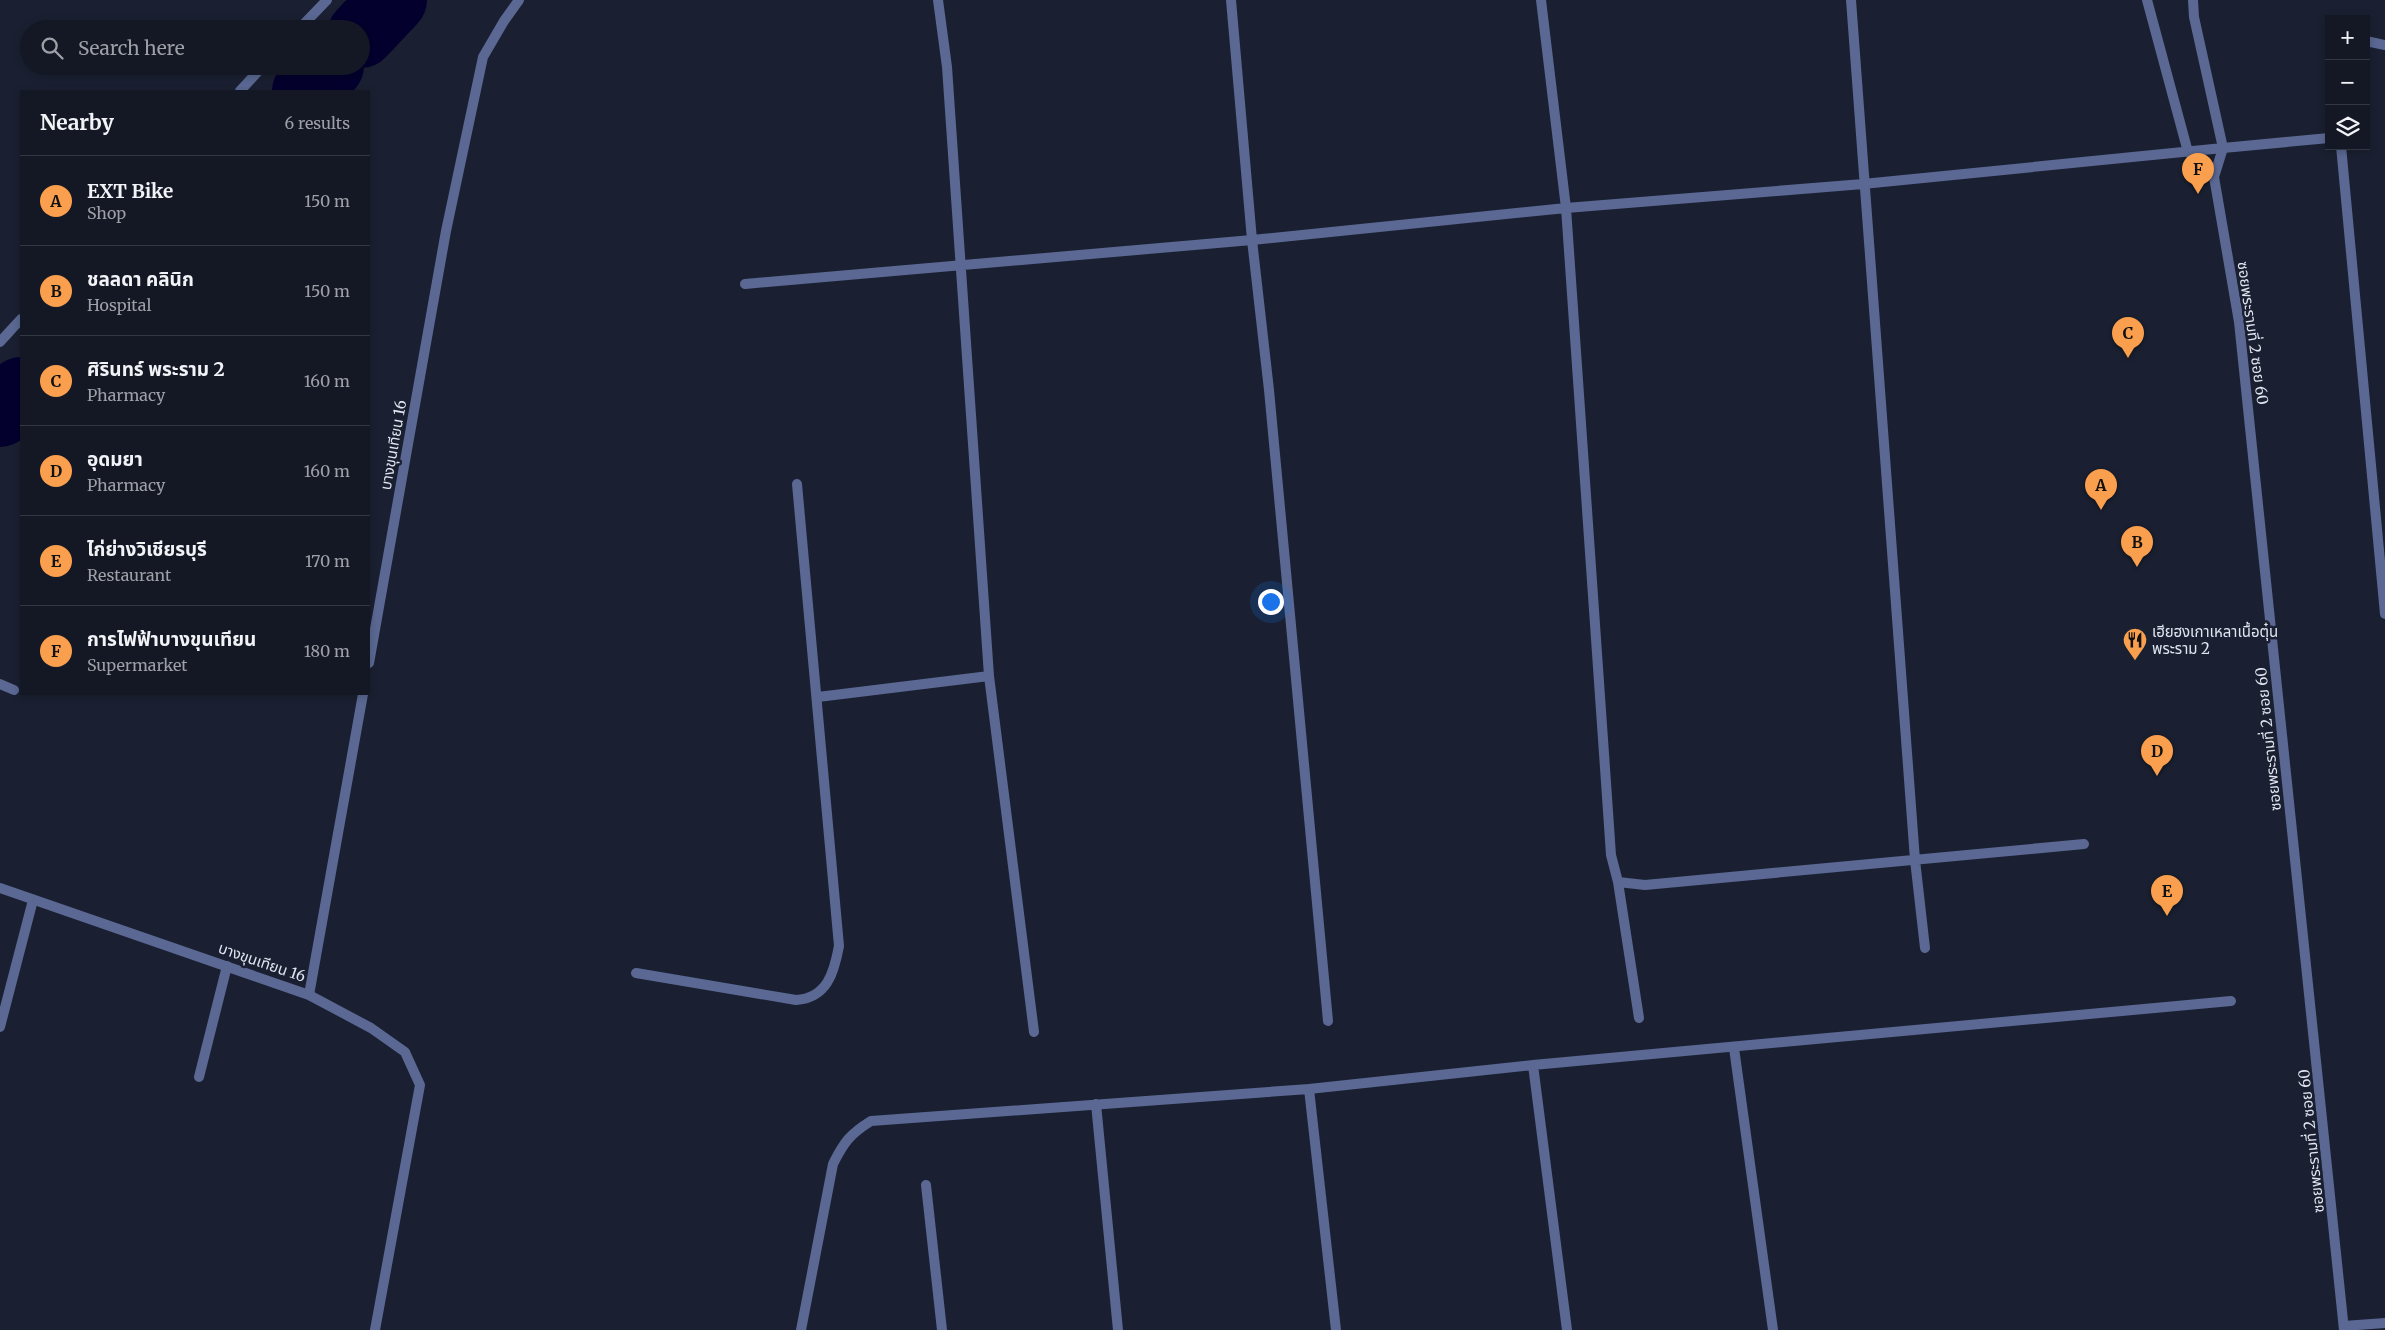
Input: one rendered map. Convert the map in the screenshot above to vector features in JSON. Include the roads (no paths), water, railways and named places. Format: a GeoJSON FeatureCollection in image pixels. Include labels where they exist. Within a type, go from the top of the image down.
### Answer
{"type":"FeatureCollection","features":[{"type":"Feature","properties":{"kind":"street"},"geometry":{"type":"LineString","coordinates":[[308,20],[327,0]]}},
{"type":"Feature","properties":{"kind":"street","name":"บางขุนเทียน 16"},"geometry":{"type":"LineString","coordinates":[[370,657],[446,231],[483,57],[519,0]]}},
{"type":"Feature","properties":{"kind":"street"},"geometry":{"type":"LineString","coordinates":[[938,0],[947,67],[989,676],[1034,1032]]}},
{"type":"Feature","properties":{"kind":"street"},"geometry":{"type":"LineString","coordinates":[[1231,0],[1252,240],[1270,400],[1328,1021]]}},
{"type":"Feature","properties":{"kind":"street"},"geometry":{"type":"LineString","coordinates":[[1541,0],[1566,208],[1612,854],[1639,1018]]}},
{"type":"Feature","properties":{"kind":"street"},"geometry":{"type":"LineString","coordinates":[[1851,0],[1863,184],[1915,860],[1925,948]]}},
{"type":"Feature","properties":{"kind":"street"},"geometry":{"type":"LineString","coordinates":[[2147,0],[2188,152],[2214,177]]}},
{"type":"Feature","properties":{"kind":"street"},"geometry":{"type":"LineString","coordinates":[[2193,0],[2194,17],[2224,148]]}},
{"type":"Feature","properties":{"kind":"street"},"geometry":{"type":"LineString","coordinates":[[2370,41],[2385,45]]}},
{"type":"Feature","properties":{"kind":"street"},"geometry":{"type":"LineString","coordinates":[[241,90],[255,75]]}},
{"type":"Feature","properties":{"kind":"street"},"geometry":{"type":"LineString","coordinates":[[745,284],[1252,240],[1566,208],[1863,184],[2325,138]]}},
{"type":"Feature","properties":{"kind":"street","name":"ซอยพระรามที่ 2 ซอย 60"},"geometry":{"type":"LineString","coordinates":[[2224,148],[2214,177],[2239,322],[2344,1328]]}},
{"type":"Feature","properties":{"kind":"street"},"geometry":{"type":"LineString","coordinates":[[2341,150],[2385,614]]}},
{"type":"Feature","properties":{"kind":"street"},"geometry":{"type":"LineString","coordinates":[[0,342],[20,320]]}},
{"type":"Feature","properties":{"kind":"street"},"geometry":{"type":"LineString","coordinates":[[636,973],[796,1000],[818,994],[827,986],[836,963],[840,946],[798,484]]}},
{"type":"Feature","properties":{"kind":"street"},"geometry":{"type":"LineString","coordinates":[[818,697],[989,676]]}},
{"type":"Feature","properties":{"kind":"street"},"geometry":{"type":"LineString","coordinates":[[0,684],[14,690]]}},
{"type":"Feature","properties":{"kind":"street","name":"บางขุนเทียน 16"},"geometry":{"type":"LineString","coordinates":[[0,888],[309,995],[363,695]]}},
{"type":"Feature","properties":{"kind":"street"},"geometry":{"type":"LineString","coordinates":[[1618,882],[1645,885],[2084,844]]}},
{"type":"Feature","properties":{"kind":"street"},"geometry":{"type":"LineString","coordinates":[[0,1027],[1,1016],[33,900]]}},
{"type":"Feature","properties":{"kind":"street"},"geometry":{"type":"LineString","coordinates":[[199,1077],[227,966]]}},
{"type":"Feature","properties":{"kind":"street"},"geometry":{"type":"LineString","coordinates":[[309,995],[371,1028],[405,1052],[420,1084],[375,1330]]}},
{"type":"Feature","properties":{"kind":"street"},"geometry":{"type":"LineString","coordinates":[[801,1330],[833,1164],[843,1144],[853,1132],[871,1121],[1310,1089],[1533,1065],[1734,1048],[2232,1000]]}},
{"type":"Feature","properties":{"kind":"street"},"geometry":{"type":"LineString","coordinates":[[1734,1048],[1773,1330]]}},
{"type":"Feature","properties":{"kind":"street"},"geometry":{"type":"LineString","coordinates":[[1533,1065],[1567,1330]]}},
{"type":"Feature","properties":{"kind":"street"},"geometry":{"type":"LineString","coordinates":[[1310,1089],[1336,1330]]}},
{"type":"Feature","properties":{"kind":"street"},"geometry":{"type":"LineString","coordinates":[[1096,1104],[1118,1330]]}},
{"type":"Feature","properties":{"kind":"street"},"geometry":{"type":"LineString","coordinates":[[926,1185],[942,1330]]}},
{"type":"Feature","properties":{"kind":"street"},"geometry":{"type":"LineString","coordinates":[[2344,1328],[2385,1323]]}},
{"type":"Feature","properties":{"kind":"waterway"},"geometry":{"type":"LineString","coordinates":[[370,24],[393,0]]}},
{"type":"Feature","properties":{"kind":"waterway"},"geometry":{"type":"LineString","coordinates":[[307,90],[321,75]]}},
{"type":"Feature","properties":{"kind":"waterway"},"geometry":{"type":"LineString","coordinates":[[0,413],[20,392]]}},
{"type":"Feature","properties":{"kind":"place","name":"การไฟฟ้าบางขุนเทียน"},"geometry":{"type":"Point","coordinates":[2198,194]}},
{"type":"Feature","properties":{"kind":"place","name":"ศิรินทร์ พระราม 2"},"geometry":{"type":"Point","coordinates":[2128,358]}},
{"type":"Feature","properties":{"kind":"place","name":"EXT Bike"},"geometry":{"type":"Point","coordinates":[2101,510]}},
{"type":"Feature","properties":{"kind":"place","name":"ชลลดา คลินิก"},"geometry":{"type":"Point","coordinates":[2137,567]}},
{"type":"Feature","properties":{"kind":"place","name":"เฮียฮงเกาเหลาเนื้อตุ๋น พระราม 2"},"geometry":{"type":"Point","coordinates":[2135,661]}},
{"type":"Feature","properties":{"kind":"place","name":"อุดมยา"},"geometry":{"type":"Point","coordinates":[2157,776]}},
{"type":"Feature","properties":{"kind":"place","name":"ไก่ย่างวิเชียรบุรี"},"geometry":{"type":"Point","coordinates":[2167,916]}}]}
